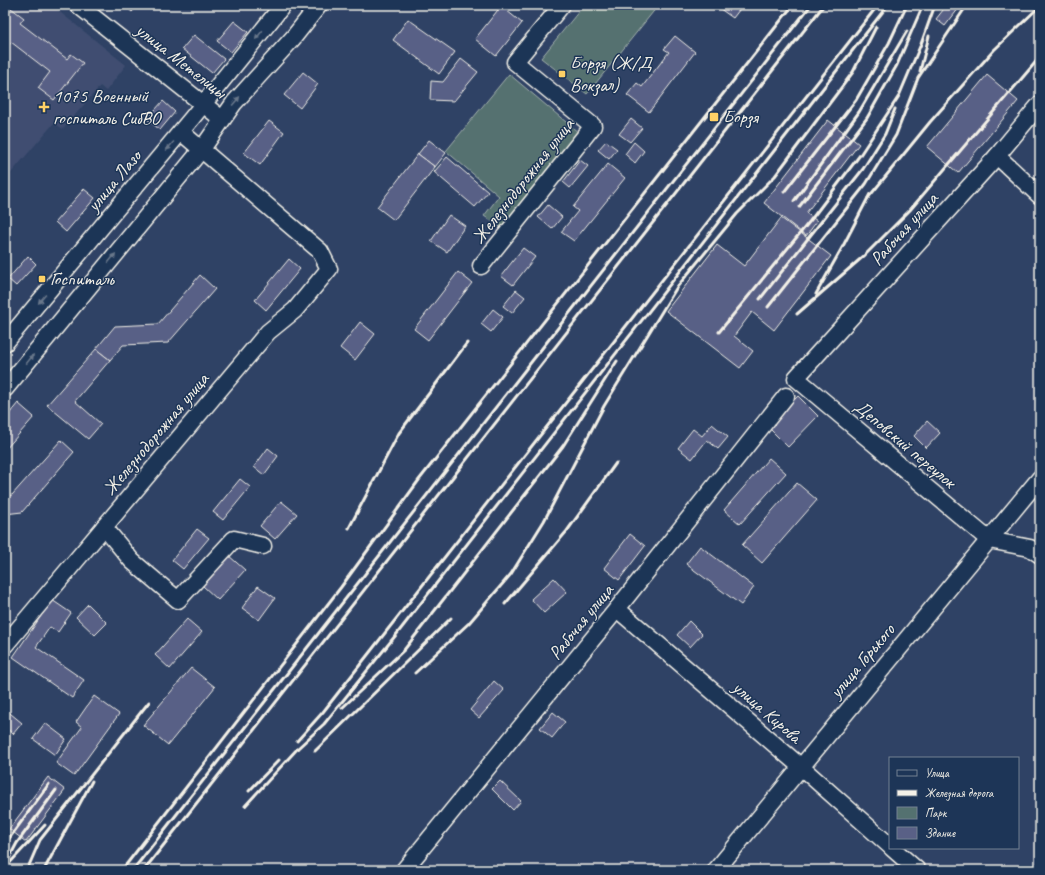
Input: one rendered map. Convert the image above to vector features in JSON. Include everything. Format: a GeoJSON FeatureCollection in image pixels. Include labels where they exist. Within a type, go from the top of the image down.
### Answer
{"type":"FeatureCollection","features":[{"type":"Feature","properties":{"kind":"street","name":"улица Метелицы"},"geometry":{"type":"LineString","coordinates":[[78,5],[222,119]]}},
{"type":"Feature","properties":{"kind":"street","name":"улица Лазо"},"geometry":{"type":"LineString","coordinates":[[5,343],[204,105],[283,5]]}},
{"type":"Feature","properties":{"kind":"street"},"geometry":{"type":"LineString","coordinates":[[5,389],[202,149],[222,119],[293,38],[319,5]]}},
{"type":"Feature","properties":{"kind":"street","name":"Железнодорожная улица"},"geometry":{"type":"LineString","coordinates":[[481,266],[593,126],[514,62],[562,5]]}},
{"type":"Feature","properties":{"kind":"street","name":"Рабочая улица"},"geometry":{"type":"LineString","coordinates":[[796,378],[997,156],[1040,104]]}},
{"type":"Feature","properties":{"kind":"street"},"geometry":{"type":"LineString","coordinates":[[181,132],[202,149]]}},
{"type":"Feature","properties":{"kind":"street","name":"Железнодорожная улица"},"geometry":{"type":"LineString","coordinates":[[5,645],[268,332],[295,310],[329,269],[320,251],[202,149]]}},
{"type":"Feature","properties":{"kind":"street"},"geometry":{"type":"LineString","coordinates":[[997,156],[1040,196]]}},
{"type":"Feature","properties":{"kind":"street","name":"Деповский переулок"},"geometry":{"type":"LineString","coordinates":[[796,378],[989,540]]}},
{"type":"Feature","properties":{"kind":"street","name":"Рабочая улица"},"geometry":{"type":"LineString","coordinates":[[408,869],[786,396]]}},
{"type":"Feature","properties":{"kind":"street","name":"улица Горького"},"geometry":{"type":"LineString","coordinates":[[716,870],[1040,478]]}},
{"type":"Feature","properties":{"kind":"street"},"geometry":{"type":"LineString","coordinates":[[104,527],[132,561],[178,600],[234,539],[263,546]]}},
{"type":"Feature","properties":{"kind":"street"},"geometry":{"type":"LineString","coordinates":[[989,540],[1030,548],[1040,555]]}},
{"type":"Feature","properties":{"kind":"street","name":"улица Кирова"},"geometry":{"type":"LineString","coordinates":[[617,609],[801,767],[889,845]]}},
{"type":"Feature","properties":{"kind":"street","name":"улица Кирова"},"geometry":{"type":"LineString","coordinates":[[893,849],[917,870]]}},
{"type":"Feature","properties":{"kind":"shaded area","name":"1075 Военный госпиталь СибВО"},"geometry":{"type":"Polygon","coordinates":[[[5,5],[51,5],[126,65],[106,91],[100,86],[63,129],[54,123],[5,180],[5,5]]]}},
{"type":"Feature","properties":{"kind":"green space"},"geometry":{"type":"Polygon","coordinates":[[[584,5],[655,5],[657,7],[587,94],[541,58],[584,5]]]}},
{"type":"Feature","properties":{"kind":"green space"},"geometry":{"type":"Polygon","coordinates":[[[509,74],[579,133],[503,229],[484,216],[499,196],[446,151],[509,74]]]}},
{"type":"Feature","properties":{"kind":"building"},"geometry":{"type":"Polygon","coordinates":[[[124,5],[139,5],[132,12],[124,5]]]}},
{"type":"Feature","properties":{"kind":"building"},"geometry":{"type":"Polygon","coordinates":[[[743,5],[733,18],[716,6],[743,5]]]}},
{"type":"Feature","properties":{"kind":"building"},"geometry":{"type":"Polygon","coordinates":[[[947,5],[955,5],[959,8],[945,26],[936,19],[947,5]]]}},
{"type":"Feature","properties":{"kind":"building"},"geometry":{"type":"Polygon","coordinates":[[[501,6],[522,23],[496,56],[475,39],[501,6]]]}},
{"type":"Feature","properties":{"kind":"building"},"geometry":{"type":"Polygon","coordinates":[[[11,8],[24,18],[20,23],[67,59],[71,54],[83,63],[54,100],[38,88],[50,72],[11,42],[5,50],[5,16],[11,8]]]}},
{"type":"Feature","properties":{"kind":"building"},"geometry":{"type":"Polygon","coordinates":[[[408,19],[455,52],[439,74],[393,40],[408,19]]]}},
{"type":"Feature","properties":{"kind":"building"},"geometry":{"type":"Polygon","coordinates":[[[234,21],[248,32],[231,52],[217,41],[234,21]]]}},
{"type":"Feature","properties":{"kind":"building"},"geometry":{"type":"Polygon","coordinates":[[[194,35],[224,59],[212,73],[182,49],[194,35]]]}},
{"type":"Feature","properties":{"kind":"building","name":"Борзя"},"geometry":{"type":"Polygon","coordinates":[[[675,36],[695,52],[649,112],[627,95],[637,83],[642,87],[669,52],[664,49],[675,36]]]}},
{"type":"Feature","properties":{"kind":"building"},"geometry":{"type":"Polygon","coordinates":[[[461,59],[478,72],[454,101],[430,100],[431,81],[443,82],[461,59]]]}},
{"type":"Feature","properties":{"kind":"building"},"geometry":{"type":"Polygon","coordinates":[[[303,72],[318,84],[300,108],[284,95],[303,72]]]}},
{"type":"Feature","properties":{"kind":"building"},"geometry":{"type":"Polygon","coordinates":[[[987,75],[1018,101],[958,173],[927,147],[987,75]]]}},
{"type":"Feature","properties":{"kind":"building"},"geometry":{"type":"Polygon","coordinates":[[[163,101],[175,112],[160,130],[147,119],[163,101]]]}},
{"type":"Feature","properties":{"kind":"building"},"geometry":{"type":"Polygon","coordinates":[[[631,119],[642,128],[630,142],[619,134],[631,119]]]}},
{"type":"Feature","properties":{"kind":"building"},"geometry":{"type":"Polygon","coordinates":[[[828,120],[859,144],[806,213],[817,221],[806,236],[764,203],[828,120]]]}},
{"type":"Feature","properties":{"kind":"building"},"geometry":{"type":"Polygon","coordinates":[[[269,121],[284,132],[260,165],[244,153],[269,121]]]}},
{"type":"Feature","properties":{"kind":"building"},"geometry":{"type":"Polygon","coordinates":[[[429,140],[446,153],[435,167],[418,154],[429,140]]]}},
{"type":"Feature","properties":{"kind":"building"},"geometry":{"type":"Polygon","coordinates":[[[606,141],[617,149],[609,159],[598,150],[606,141]]]}},
{"type":"Feature","properties":{"kind":"building"},"geometry":{"type":"Polygon","coordinates":[[[634,142],[644,151],[635,163],[625,154],[634,142]]]}},
{"type":"Feature","properties":{"kind":"building"},"geometry":{"type":"Polygon","coordinates":[[[418,154],[435,167],[394,220],[377,207],[418,154]]]}},
{"type":"Feature","properties":{"kind":"building"},"geometry":{"type":"Polygon","coordinates":[[[447,157],[488,192],[475,207],[434,172],[447,157]]]}},
{"type":"Feature","properties":{"kind":"building"},"geometry":{"type":"Polygon","coordinates":[[[580,160],[588,166],[570,188],[563,182],[580,160]]]}},
{"type":"Feature","properties":{"kind":"building"},"geometry":{"type":"Polygon","coordinates":[[[608,164],[625,178],[574,241],[561,232],[578,211],[573,207],[608,164]]]}},
{"type":"Feature","properties":{"kind":"building"},"geometry":{"type":"Polygon","coordinates":[[[84,189],[95,198],[66,232],[55,222],[84,189]]]}},
{"type":"Feature","properties":{"kind":"building"},"geometry":{"type":"Polygon","coordinates":[[[548,205],[562,217],[552,229],[538,217],[548,205]]]}},
{"type":"Feature","properties":{"kind":"building"},"geometry":{"type":"Polygon","coordinates":[[[449,215],[465,226],[447,252],[431,241],[449,215]]]}},
{"type":"Feature","properties":{"kind":"building"},"geometry":{"type":"Polygon","coordinates":[[[781,218],[831,256],[774,330],[752,312],[734,336],[753,351],[740,368],[666,311],[717,245],[744,266],[781,218]]]}},
{"type":"Feature","properties":{"kind":"building"},"geometry":{"type":"Polygon","coordinates":[[[523,248],[535,257],[513,285],[501,276],[523,248]]]}},
{"type":"Feature","properties":{"kind":"building"},"geometry":{"type":"Polygon","coordinates":[[[28,256],[36,264],[16,286],[8,279],[28,256]]]}},
{"type":"Feature","properties":{"kind":"building"},"geometry":{"type":"Polygon","coordinates":[[[289,259],[300,269],[266,310],[255,300],[289,259]]]}},
{"type":"Feature","properties":{"kind":"building"},"geometry":{"type":"Polygon","coordinates":[[[458,272],[472,283],[428,340],[414,329],[458,272]]]}},
{"type":"Feature","properties":{"kind":"building"},"geometry":{"type":"Polygon","coordinates":[[[200,275],[215,289],[168,343],[123,345],[110,360],[96,349],[115,326],[158,324],[200,275]]]}},
{"type":"Feature","properties":{"kind":"building"},"geometry":{"type":"Polygon","coordinates":[[[516,290],[525,297],[512,313],[503,306],[516,290]]]}},
{"type":"Feature","properties":{"kind":"building"},"geometry":{"type":"Polygon","coordinates":[[[493,309],[503,317],[491,332],[481,324],[493,309]]]}},
{"type":"Feature","properties":{"kind":"building"},"geometry":{"type":"Polygon","coordinates":[[[360,322],[375,334],[355,360],[340,348],[360,322]]]}},
{"type":"Feature","properties":{"kind":"building"},"geometry":{"type":"Polygon","coordinates":[[[96,349],[110,360],[75,401],[101,424],[88,439],[47,405],[96,349]]]}},
{"type":"Feature","properties":{"kind":"building"},"geometry":{"type":"Polygon","coordinates":[[[798,396],[818,416],[788,447],[768,427],[798,396]]]}},
{"type":"Feature","properties":{"kind":"building"},"geometry":{"type":"Polygon","coordinates":[[[18,403],[34,417],[5,450],[5,419],[18,403]]]}},
{"type":"Feature","properties":{"kind":"building"},"geometry":{"type":"Polygon","coordinates":[[[927,421],[940,433],[926,448],[914,436],[927,421]]]}},
{"type":"Feature","properties":{"kind":"building"},"geometry":{"type":"Polygon","coordinates":[[[712,424],[728,437],[718,449],[707,440],[692,459],[678,448],[693,429],[702,436],[712,424]]]}},
{"type":"Feature","properties":{"kind":"building"},"geometry":{"type":"Polygon","coordinates":[[[61,440],[74,452],[22,512],[5,514],[5,496],[12,495],[61,440]]]}},
{"type":"Feature","properties":{"kind":"building"},"geometry":{"type":"Polygon","coordinates":[[[268,448],[278,456],[264,475],[254,467],[268,448]]]}},
{"type":"Feature","properties":{"kind":"building"},"geometry":{"type":"Polygon","coordinates":[[[769,458],[786,473],[740,524],[724,510],[769,458]]]}},
{"type":"Feature","properties":{"kind":"building"},"geometry":{"type":"Polygon","coordinates":[[[240,479],[250,487],[223,520],[213,512],[240,479]]]}},
{"type":"Feature","properties":{"kind":"building"},"geometry":{"type":"Polygon","coordinates":[[[797,483],[817,500],[762,563],[742,545],[797,483]]]}},
{"type":"Feature","properties":{"kind":"building"},"geometry":{"type":"Polygon","coordinates":[[[281,501],[297,514],[275,539],[260,526],[281,501]]]}},
{"type":"Feature","properties":{"kind":"building"},"geometry":{"type":"Polygon","coordinates":[[[197,529],[209,538],[183,569],[172,560],[197,529]]]}},
{"type":"Feature","properties":{"kind":"building"},"geometry":{"type":"Polygon","coordinates":[[[630,534],[645,546],[619,580],[604,568],[630,534]]]}},
{"type":"Feature","properties":{"kind":"building"},"geometry":{"type":"Polygon","coordinates":[[[700,546],[754,587],[741,605],[686,564],[700,546]]]}},
{"type":"Feature","properties":{"kind":"building"},"geometry":{"type":"Polygon","coordinates":[[[228,555],[245,570],[218,600],[202,585],[228,555]]]}},
{"type":"Feature","properties":{"kind":"building"},"geometry":{"type":"Polygon","coordinates":[[[554,578],[567,592],[544,613],[531,599],[554,578]]]}},
{"type":"Feature","properties":{"kind":"building"},"geometry":{"type":"Polygon","coordinates":[[[258,586],[275,598],[259,620],[242,608],[258,586]]]}},
{"type":"Feature","properties":{"kind":"building"},"geometry":{"type":"Polygon","coordinates":[[[52,600],[71,613],[58,632],[50,627],[36,647],[84,680],[72,698],[13,657],[52,600]]]}},
{"type":"Feature","properties":{"kind":"building"},"geometry":{"type":"Polygon","coordinates":[[[88,604],[107,623],[95,635],[76,617],[88,604]]]}},
{"type":"Feature","properties":{"kind":"building"},"geometry":{"type":"Polygon","coordinates":[[[187,619],[202,632],[170,669],[155,655],[187,619]]]}},
{"type":"Feature","properties":{"kind":"building"},"geometry":{"type":"Polygon","coordinates":[[[689,621],[702,634],[690,647],[677,635],[689,621]]]}},
{"type":"Feature","properties":{"kind":"building"},"geometry":{"type":"Polygon","coordinates":[[[191,668],[215,687],[168,745],[143,725],[191,668]]]}},
{"type":"Feature","properties":{"kind":"building"},"geometry":{"type":"Polygon","coordinates":[[[494,681],[504,690],[479,718],[470,710],[494,681]]]}},
{"type":"Feature","properties":{"kind":"building"},"geometry":{"type":"Polygon","coordinates":[[[94,696],[119,714],[74,776],[56,763],[82,727],[76,722],[94,696]]]}},
{"type":"Feature","properties":{"kind":"building"},"geometry":{"type":"Polygon","coordinates":[[[5,709],[22,723],[13,734],[5,727],[5,709]]]}},
{"type":"Feature","properties":{"kind":"building"},"geometry":{"type":"Polygon","coordinates":[[[553,712],[565,722],[552,738],[540,728],[553,712]]]}},
{"type":"Feature","properties":{"kind":"building"},"geometry":{"type":"Polygon","coordinates":[[[45,723],[66,739],[55,755],[33,739],[45,723]]]}},
{"type":"Feature","properties":{"kind":"building"},"geometry":{"type":"Polygon","coordinates":[[[48,777],[65,790],[26,842],[9,829],[48,777]]]}},
{"type":"Feature","properties":{"kind":"building"},"geometry":{"type":"Polygon","coordinates":[[[500,781],[521,801],[513,810],[492,789],[500,781]]]}},
{"type":"Feature","properties":{"kind":"railway"},"geometry":{"type":"LineString","coordinates":[[122,870],[341,587],[419,480],[793,5]]}},
{"type":"Feature","properties":{"kind":"railway"},"geometry":{"type":"LineString","coordinates":[[133,870],[811,5]]}},
{"type":"Feature","properties":{"kind":"railway"},"geometry":{"type":"LineString","coordinates":[[144,870],[824,5]]}},
{"type":"Feature","properties":{"kind":"railway"},"geometry":{"type":"LineString","coordinates":[[297,741],[323,712],[878,5]]}},
{"type":"Feature","properties":{"kind":"railway"},"geometry":{"type":"LineString","coordinates":[[245,806],[298,748],[324,724],[400,630],[888,5]]}},
{"type":"Feature","properties":{"kind":"railway"},"geometry":{"type":"LineString","coordinates":[[784,192],[856,100],[889,43],[907,5]]}},
{"type":"Feature","properties":{"kind":"railway"},"geometry":{"type":"LineString","coordinates":[[799,207],[867,118],[897,65],[923,5]]}},
{"type":"Feature","properties":{"kind":"railway"},"geometry":{"type":"LineString","coordinates":[[719,332],[810,221],[860,155],[899,96],[921,44],[935,5]]}},
{"type":"Feature","properties":{"kind":"railway"},"geometry":{"type":"LineString","coordinates":[[768,307],[866,184],[896,135],[918,78],[967,5]]}},
{"type":"Feature","properties":{"kind":"railway"},"geometry":{"type":"LineString","coordinates":[[868,198],[930,122],[994,50],[1040,6]]}},
{"type":"Feature","properties":{"kind":"railway"},"geometry":{"type":"LineString","coordinates":[[415,673],[469,623],[511,574],[544,521],[604,406],[677,287],[737,214],[775,176],[853,72],[876,27]]}},
{"type":"Feature","properties":{"kind":"railway"},"geometry":{"type":"LineString","coordinates":[[794,201],[859,112],[907,31]]}},
{"type":"Feature","properties":{"kind":"railway"},"geometry":{"type":"LineString","coordinates":[[920,71],[929,36]]}},
{"type":"Feature","properties":{"kind":"railway"},"geometry":{"type":"LineString","coordinates":[[797,314],[865,255],[910,210],[1040,57]]}},
{"type":"Feature","properties":{"kind":"railway"},"geometry":{"type":"LineString","coordinates":[[760,299],[863,169],[885,134],[895,109]]}},
{"type":"Feature","properties":{"kind":"railway"},"geometry":{"type":"LineString","coordinates":[[816,294],[870,194]]}},
{"type":"Feature","properties":{"kind":"railway"},"geometry":{"type":"LineString","coordinates":[[349,528],[399,433],[467,343]]}},
{"type":"Feature","properties":{"kind":"railway"},"geometry":{"type":"LineString","coordinates":[[342,708],[404,650],[563,446],[617,361]]}},
{"type":"Feature","properties":{"kind":"railway"},"geometry":{"type":"LineString","coordinates":[[505,604],[567,531],[616,463]]}},
{"type":"Feature","properties":{"kind":"railway"},"geometry":{"type":"LineString","coordinates":[[315,751],[451,618]]}},
{"type":"Feature","properties":{"kind":"railway"},"geometry":{"type":"LineString","coordinates":[[27,870],[40,840],[149,702]]}},
{"type":"Feature","properties":{"kind":"railway"},"geometry":{"type":"LineString","coordinates":[[249,791],[279,760]]}},
{"type":"Feature","properties":{"kind":"railway"},"geometry":{"type":"LineString","coordinates":[[44,870],[92,781]]}},
{"type":"Feature","properties":{"kind":"railway"},"geometry":{"type":"LineString","coordinates":[[5,844],[49,784]]}},
{"type":"Feature","properties":{"kind":"railway"},"geometry":{"type":"LineString","coordinates":[[8,860],[17,843],[56,790]]}},
{"type":"Feature","properties":{"kind":"railway"},"geometry":{"type":"LineString","coordinates":[[5,868],[45,825]]}},
{"type":"Feature","properties":{"kind":"place","name":"Борзя (Ж/Д Вокзал)"},"geometry":{"type":"Point","coordinates":[562,74]}},
{"type":"Feature","properties":{"kind":"place","name":"1075 Военный госпиталь СибВО"},"geometry":{"type":"Point","coordinates":[44,107]}},
{"type":"Feature","properties":{"kind":"place","name":"Борзя"},"geometry":{"type":"Point","coordinates":[714,117]}},
{"type":"Feature","properties":{"kind":"place","name":"Госпиталь"},"geometry":{"type":"Point","coordinates":[42,279]}}]}
